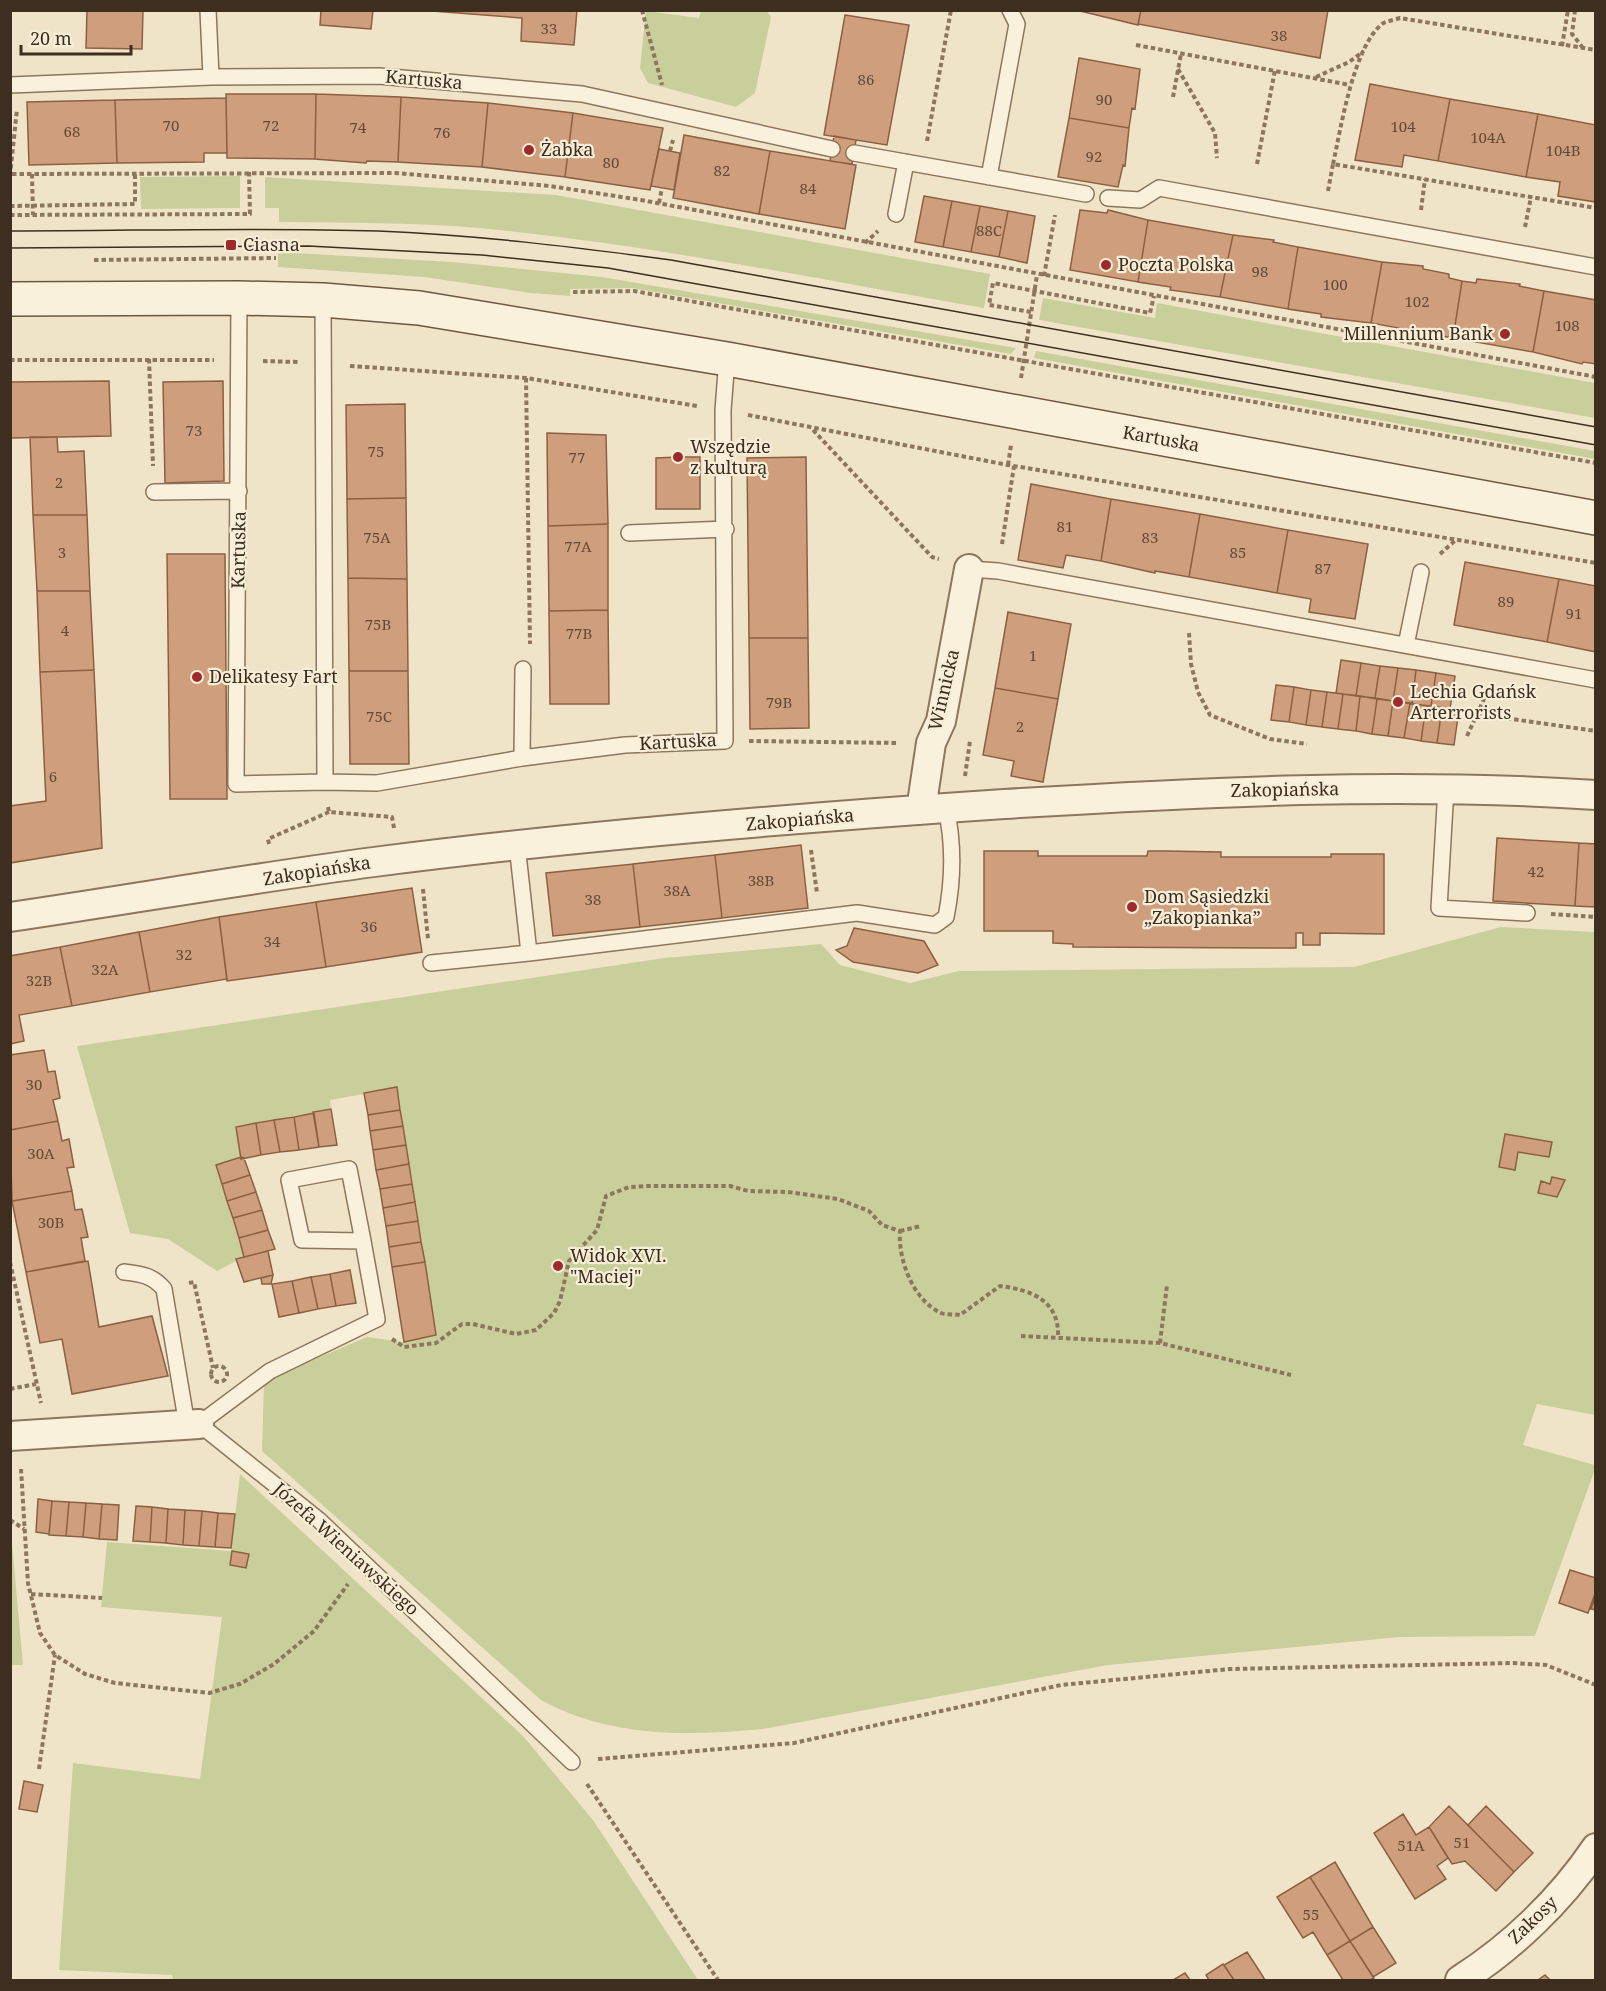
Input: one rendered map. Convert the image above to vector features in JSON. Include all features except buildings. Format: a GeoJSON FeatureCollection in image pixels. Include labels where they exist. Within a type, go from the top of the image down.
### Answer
{"type":"FeatureCollection","features":[{"type":"Feature","properties":{"kind":"main road","name":"Kartuska"},"geometry":{"type":"LineString","coordinates":[[10,299],[239,298],[323,300],[419,308],[727,359],[1596,518]]}},
{"type":"Feature","properties":{"kind":"street","name":"Winnicka"},"geometry":{"type":"LineString","coordinates":[[934,809],[932,743],[941,721],[969,569]]}},
{"type":"Feature","properties":{"kind":"street","name":"Zakopiańska"},"geometry":{"type":"LineString","coordinates":[[10,917],[373,862],[517,845],[934,809],[1283,789],[1446,788],[1596,795]]}},
{"type":"Feature","properties":{"kind":"street"},"geometry":{"type":"LineString","coordinates":[[10,1430],[11,1436],[193,1425]]}},
{"type":"Feature","properties":{"kind":"street","name":"Zakosy"},"geometry":{"type":"LineString","coordinates":[[1460,1980],[1486,1963],[1547,1908],[1582,1869],[1596,1848]]}},
{"type":"Feature","properties":{"kind":"lane"},"geometry":{"type":"LineString","coordinates":[[208,10],[212,78]]}},
{"type":"Feature","properties":{"kind":"lane"},"geometry":{"type":"LineString","coordinates":[[989,177],[1017,24],[1010,10]]}},
{"type":"Feature","properties":{"kind":"lane","name":"Kartuska"},"geometry":{"type":"LineString","coordinates":[[15,85],[212,78],[379,76],[582,94],[832,149]]}},
{"type":"Feature","properties":{"kind":"lane"},"geometry":{"type":"LineString","coordinates":[[854,153],[1086,194]]}},
{"type":"Feature","properties":{"kind":"lane"},"geometry":{"type":"LineString","coordinates":[[896,214],[906,162]]}},
{"type":"Feature","properties":{"kind":"lane"},"geometry":{"type":"LineString","coordinates":[[1108,198],[1140,200],[1159,188],[1596,267]]}},
{"type":"Feature","properties":{"kind":"lane","name":"Kartuska"},"geometry":{"type":"LineString","coordinates":[[239,298],[236,784],[377,783],[522,758],[625,745],[725,741],[726,530],[723,410],[727,359]]}},
{"type":"Feature","properties":{"kind":"lane"},"geometry":{"type":"LineString","coordinates":[[323,300],[325,782]]}},
{"type":"Feature","properties":{"kind":"lane"},"geometry":{"type":"LineString","coordinates":[[154,492],[239,491]]}},
{"type":"Feature","properties":{"kind":"lane"},"geometry":{"type":"LineString","coordinates":[[629,533],[726,530]]}},
{"type":"Feature","properties":{"kind":"lane"},"geometry":{"type":"LineString","coordinates":[[969,569],[1009,573],[1596,680]]}},
{"type":"Feature","properties":{"kind":"lane"},"geometry":{"type":"LineString","coordinates":[[1406,645],[1421,572]]}},
{"type":"Feature","properties":{"kind":"lane"},"geometry":{"type":"LineString","coordinates":[[522,758],[523,669]]}},
{"type":"Feature","properties":{"kind":"lane"},"geometry":{"type":"LineString","coordinates":[[1446,788],[1439,908],[1527,913]]}},
{"type":"Feature","properties":{"kind":"lane"},"geometry":{"type":"LineString","coordinates":[[431,963],[857,913],[935,925],[946,917],[951,892],[950,827],[934,809]]}},
{"type":"Feature","properties":{"kind":"lane"},"geometry":{"type":"LineString","coordinates":[[517,845],[529,953]]}},
{"type":"Feature","properties":{"kind":"lane"},"geometry":{"type":"LineString","coordinates":[[123,1272],[145,1274],[155,1279],[164,1289],[193,1425],[270,1371],[377,1319],[363,1241],[349,1169],[289,1180],[302,1240],[363,1241]]}},
{"type":"Feature","properties":{"kind":"lane","name":"Józefa Wieniawskiego"},"geometry":{"type":"LineString","coordinates":[[193,1425],[319,1520],[572,1762]]}},
{"type":"Feature","properties":{"kind":"path"},"geometry":{"type":"LineString","coordinates":[[642,10],[670,114]]}},
{"type":"Feature","properties":{"kind":"path"},"geometry":{"type":"LineString","coordinates":[[929,133],[951,10]]}},
{"type":"Feature","properties":{"kind":"path"},"geometry":{"type":"LineString","coordinates":[[1562,46],[1568,10]]}},
{"type":"Feature","properties":{"kind":"path"},"geometry":{"type":"LineString","coordinates":[[1575,10],[1572,34],[1583,48]]}},
{"type":"Feature","properties":{"kind":"path"},"geometry":{"type":"LineString","coordinates":[[1323,218],[1350,85],[1365,50],[1383,23],[1400,18],[1596,50]]}},
{"type":"Feature","properties":{"kind":"path"},"geometry":{"type":"LineString","coordinates":[[1136,45],[1350,85]]}},
{"type":"Feature","properties":{"kind":"path"},"geometry":{"type":"LineString","coordinates":[[1314,77],[1349,62],[1365,50]]}},
{"type":"Feature","properties":{"kind":"path"},"geometry":{"type":"LineString","coordinates":[[1173,97],[1181,54]]}},
{"type":"Feature","properties":{"kind":"path"},"geometry":{"type":"LineString","coordinates":[[1178,69],[1215,133],[1217,158]]}},
{"type":"Feature","properties":{"kind":"path"},"geometry":{"type":"LineString","coordinates":[[1257,165],[1275,70]]}},
{"type":"Feature","properties":{"kind":"path"},"geometry":{"type":"LineString","coordinates":[[15,85],[11,175],[395,172],[550,186],[659,203],[1596,377]]}},
{"type":"Feature","properties":{"kind":"path"},"geometry":{"type":"LineString","coordinates":[[1333,164],[1596,208]]}},
{"type":"Feature","properties":{"kind":"path"},"geometry":{"type":"LineString","coordinates":[[10,215],[250,214],[249,172]]}},
{"type":"Feature","properties":{"kind":"path"},"geometry":{"type":"LineString","coordinates":[[10,206],[135,204],[135,173]]}},
{"type":"Feature","properties":{"kind":"path"},"geometry":{"type":"LineString","coordinates":[[32,174],[33,215]]}},
{"type":"Feature","properties":{"kind":"path"},"geometry":{"type":"LineString","coordinates":[[659,203],[662,188]]}},
{"type":"Feature","properties":{"kind":"path"},"geometry":{"type":"LineString","coordinates":[[1044,276],[1060,190]]}},
{"type":"Feature","properties":{"kind":"path"},"geometry":{"type":"LineString","coordinates":[[91,260],[276,258]]}},
{"type":"Feature","properties":{"kind":"path"},"geometry":{"type":"LineString","coordinates":[[1037,275],[1034,291],[1031,310],[989,305],[993,283],[1034,291],[1150,313],[1154,296]]}},
{"type":"Feature","properties":{"kind":"path"},"geometry":{"type":"LineString","coordinates":[[573,292],[634,291],[1596,463]]}},
{"type":"Feature","properties":{"kind":"path"},"geometry":{"type":"LineString","coordinates":[[149,359],[154,492]]}},
{"type":"Feature","properties":{"kind":"path"},"geometry":{"type":"LineString","coordinates":[[10,360],[240,360],[526,378],[723,410],[1008,465],[1596,563]]}},
{"type":"Feature","properties":{"kind":"path"},"geometry":{"type":"LineString","coordinates":[[523,669],[530,651],[526,378]]}},
{"type":"Feature","properties":{"kind":"path"},"geometry":{"type":"LineString","coordinates":[[812,429],[932,557],[969,569]]}},
{"type":"Feature","properties":{"kind":"path"},"geometry":{"type":"LineString","coordinates":[[1189,633],[1191,664],[1198,692],[1210,715],[1270,739],[1307,744]]}},
{"type":"Feature","properties":{"kind":"path"},"geometry":{"type":"LineString","coordinates":[[1467,735],[1484,696],[1493,683]]}},
{"type":"Feature","properties":{"kind":"path"},"geometry":{"type":"LineString","coordinates":[[1477,714],[1596,731]]}},
{"type":"Feature","properties":{"kind":"path"},"geometry":{"type":"LineString","coordinates":[[725,741],[886,743]]}},
{"type":"Feature","properties":{"kind":"path"},"geometry":{"type":"LineString","coordinates":[[269,847],[268,839],[329,812]]}},
{"type":"Feature","properties":{"kind":"path"},"geometry":{"type":"LineString","coordinates":[[422,880],[431,963]]}},
{"type":"Feature","properties":{"kind":"path"},"geometry":{"type":"LineString","coordinates":[[1527,913],[1596,917]]}},
{"type":"Feature","properties":{"kind":"path"},"geometry":{"type":"LineString","coordinates":[[436,1343],[462,1324],[473,1324],[516,1334],[536,1330],[554,1313],[560,1300],[569,1262],[597,1230],[606,1196],[629,1186],[730,1186],[748,1191],[838,1198],[869,1211],[882,1225],[900,1232],[921,1226]]}},
{"type":"Feature","properties":{"kind":"path"},"geometry":{"type":"LineString","coordinates":[[900,1232],[899,1248],[918,1296],[942,1313],[960,1315],[1000,1286],[1024,1289],[1046,1301],[1054,1316],[1058,1338]]}},
{"type":"Feature","properties":{"kind":"path"},"geometry":{"type":"LineString","coordinates":[[10,1262],[42,1406]]}},
{"type":"Feature","properties":{"kind":"path"},"geometry":{"type":"LineString","coordinates":[[1160,1343],[1167,1285]]}},
{"type":"Feature","properties":{"kind":"path"},"geometry":{"type":"LineString","coordinates":[[1021,1336],[1160,1343],[1291,1375]]}},
{"type":"Feature","properties":{"kind":"path"},"geometry":{"type":"LineString","coordinates":[[10,1389],[36,1383]]}},
{"type":"Feature","properties":{"kind":"path"},"geometry":{"type":"LineString","coordinates":[[11,1436],[20,1463],[30,1594],[40,1633],[55,1655],[85,1674],[115,1683],[209,1693],[230,1687],[274,1664],[314,1631],[346,1590],[361,1560]]}},
{"type":"Feature","properties":{"kind":"path"},"geometry":{"type":"LineString","coordinates":[[10,1520],[24,1529]]}},
{"type":"Feature","properties":{"kind":"path"},"geometry":{"type":"LineString","coordinates":[[30,1594],[102,1598]]}},
{"type":"Feature","properties":{"kind":"path"},"geometry":{"type":"LineString","coordinates":[[39,1769],[55,1655]]}},
{"type":"Feature","properties":{"kind":"path"},"geometry":{"type":"LineString","coordinates":[[718,1980],[572,1762],[794,1743],[1061,1685],[1230,1670],[1513,1663],[1546,1665],[1596,1685]]}},
{"type":"Feature","properties":{"kind":"green space"},"geometry":{"type":"Polygon","coordinates":[[[646,11],[699,18],[701,11],[767,11],[771,17],[755,93],[736,107],[648,83],[640,68],[646,11]]]}},
{"type":"Feature","properties":{"kind":"green space"},"geometry":{"type":"Polygon","coordinates":[[[240,176],[240,208],[141,209],[140,177],[240,176]]]}},
{"type":"Feature","properties":{"kind":"green space"},"geometry":{"type":"Polygon","coordinates":[[[265,177],[556,195],[990,274],[984,308],[732,263],[542,235],[428,225],[279,222],[279,208],[265,208],[265,177]]]}},
{"type":"Feature","properties":{"kind":"green space"},"geometry":{"type":"Polygon","coordinates":[[[278,252],[452,262],[602,277],[1016,348],[1011,354],[632,288],[570,289],[570,296],[531,293],[424,277],[278,267],[278,252]]]}},
{"type":"Feature","properties":{"kind":"green space"},"geometry":{"type":"Polygon","coordinates":[[[1043,298],[1155,318],[1157,303],[1595,383],[1595,418],[1039,320],[1043,298]]]}},
{"type":"Feature","properties":{"kind":"green space"},"geometry":{"type":"Polygon","coordinates":[[[1036,351],[1595,451],[1595,459],[1034,358],[1036,351]]]}},
{"type":"Feature","properties":{"kind":"green space"},"geometry":{"type":"Polygon","coordinates":[[[1501,927],[1595,932],[1595,1415],[1537,1404],[1523,1445],[1595,1465],[1595,1469],[1535,1636],[1400,1637],[1108,1665],[763,1729],[678,1733],[622,1728],[594,1722],[541,1700],[262,1451],[264,1381],[367,1337],[404,1342],[436,1335],[397,1088],[330,1100],[331,1109],[236,1127],[241,1157],[216,1165],[244,1257],[217,1271],[168,1239],[130,1233],[77,1046],[664,958],[821,944],[840,965],[910,983],[959,971],[1354,967],[1501,927]]]}},
{"type":"Feature","properties":{"kind":"green space"},"geometry":{"type":"Polygon","coordinates":[[[240,1474],[523,1736],[593,1820],[698,1980],[173,1980],[172,1975],[59,1970],[73,1763],[200,1779],[222,1617],[101,1607],[107,1542],[231,1551],[240,1474]]]}},
{"type":"Feature","properties":{"kind":"green space"},"geometry":{"type":"Polygon","coordinates":[[[11,1532],[23,1665],[11,1665],[11,1532]]]}},
{"type":"Feature","properties":{"kind":"tram line"},"geometry":{"type":"LineString","coordinates":[[10,231],[240,229],[378,231],[488,239],[671,260],[1596,427]]}},
{"type":"Feature","properties":{"kind":"tram line"},"geometry":{"type":"LineString","coordinates":[[10,248],[308,246],[482,255],[608,268],[1596,445]]}},
{"type":"Feature","properties":{"kind":"place","name":"Żabka"},"geometry":{"type":"Point","coordinates":[529,150]}},
{"type":"Feature","properties":{"kind":"place","name":"Ciasna"},"geometry":{"type":"Point","coordinates":[231,245]}},
{"type":"Feature","properties":{"kind":"place","name":"Poczta Polska"},"geometry":{"type":"Point","coordinates":[1106,265]}},
{"type":"Feature","properties":{"kind":"place","name":"Millennium Bank"},"geometry":{"type":"Point","coordinates":[1505,334]}},
{"type":"Feature","properties":{"kind":"place","name":"Wszędzie z kulturą"},"geometry":{"type":"Point","coordinates":[678,457]}},
{"type":"Feature","properties":{"kind":"place","name":"Delikatesy Fart"},"geometry":{"type":"Point","coordinates":[197,677]}},
{"type":"Feature","properties":{"kind":"place","name":"Lechia Gdańsk Arterrorists"},"geometry":{"type":"Point","coordinates":[1398,702]}},
{"type":"Feature","properties":{"kind":"place","name":"Dom Sąsiedzki „Zakopianka”"},"geometry":{"type":"Point","coordinates":[1132,907]}},
{"type":"Feature","properties":{"kind":"place","name":"Widok XVI. \"Maciej\""},"geometry":{"type":"Point","coordinates":[558,1266]}}]}
